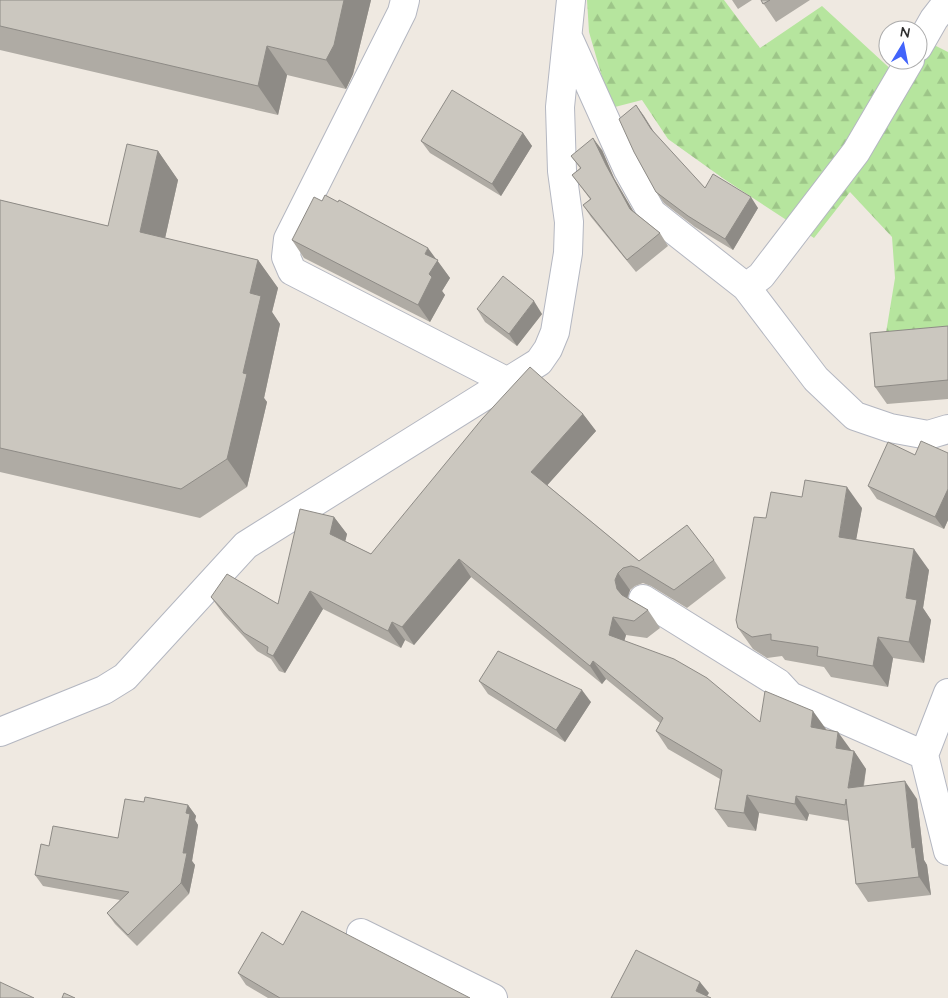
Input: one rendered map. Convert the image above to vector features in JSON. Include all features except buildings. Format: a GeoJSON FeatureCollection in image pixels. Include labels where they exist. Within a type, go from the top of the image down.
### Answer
{"type":"FeatureCollection","features":[{"type":"Feature","properties":{"kind":"street"},"geometry":{"type":"LineString","coordinates":[[405,0],[402,12],[288,239],[286,257],[292,271],[508,382]]}},
{"type":"Feature","properties":{"kind":"street"},"geometry":{"type":"LineString","coordinates":[[0,732],[104,690],[125,676],[246,545],[539,362],[548,349],[555,332],[568,253],[569,222],[562,171],[560,107],[571,0]]}},
{"type":"Feature","properties":{"kind":"street"},"geometry":{"type":"LineString","coordinates":[[928,30],[948,2]]}},
{"type":"Feature","properties":{"kind":"street"},"geometry":{"type":"LineString","coordinates":[[567,36],[628,170],[652,213],[746,287],[816,379],[855,416],[890,428],[928,435],[948,429]]}},
{"type":"Feature","properties":{"kind":"street"},"geometry":{"type":"LineString","coordinates":[[746,287],[761,276],[856,152],[904,70]]}},
{"type":"Feature","properties":{"kind":"street"},"geometry":{"type":"LineString","coordinates":[[643,599],[778,682],[790,696],[924,755]]}},
{"type":"Feature","properties":{"kind":"street"},"geometry":{"type":"LineString","coordinates":[[948,693],[924,755],[948,850]]}},
{"type":"Feature","properties":{"kind":"street"},"geometry":{"type":"LineString","coordinates":[[361,934],[494,998]]}},
{"type":"Feature","properties":{"kind":"green space"},"geometry":{"type":"Polygon","coordinates":[[[587,0],[724,0],[760,48],[822,6],[878,57],[878,70],[892,70],[908,85],[917,70],[928,70],[928,51],[932,44],[948,52],[948,336],[885,339],[895,278],[892,237],[850,192],[814,238],[724,179],[668,139],[642,100],[611,108],[589,32],[587,0]]]}}]}
